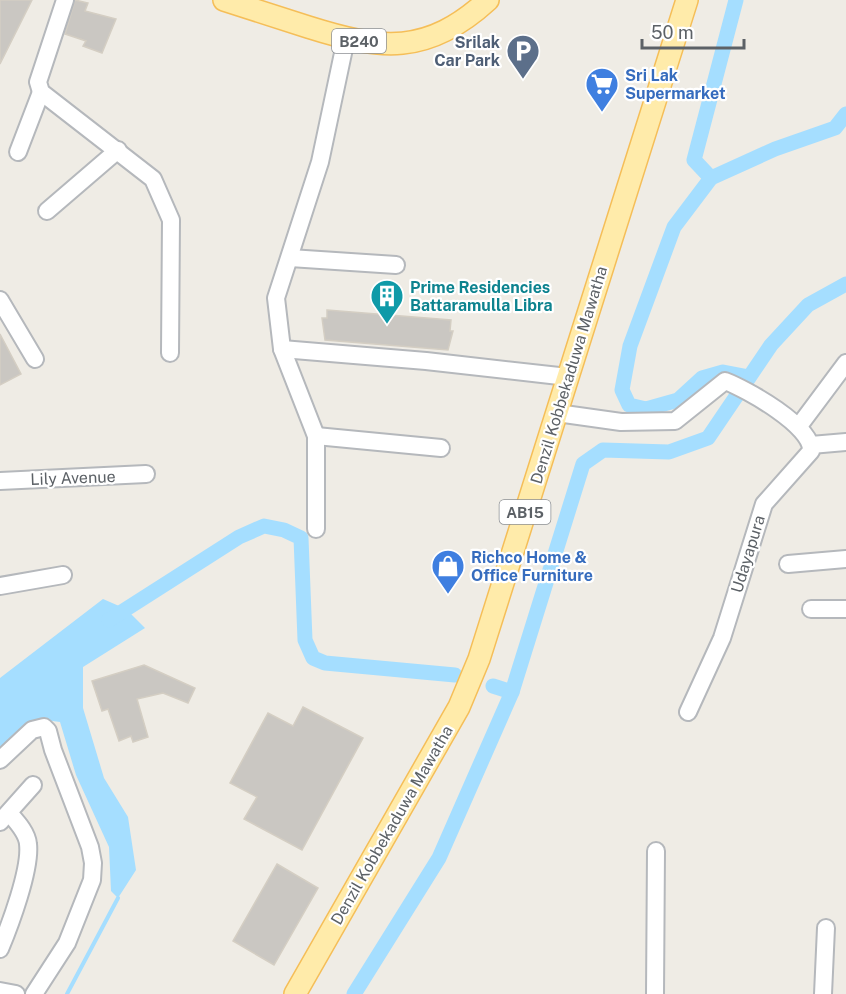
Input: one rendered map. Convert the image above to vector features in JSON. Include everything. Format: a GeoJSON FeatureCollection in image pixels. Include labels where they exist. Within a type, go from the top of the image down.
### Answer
{"type":"FeatureCollection","features":[{"type":"Feature","properties":{"kind":"main road","name":"B240"},"geometry":{"type":"LineString","coordinates":[[224,0],[346,39],[387,45],[427,38],[461,22],[488,0]]}},
{"type":"Feature","properties":{"kind":"main road","name":"Denzil Kobbekaduwa Mawatha"},"geometry":{"type":"LineString","coordinates":[[295,994],[459,707],[479,658],[687,0]]}},
{"type":"Feature","properties":{"kind":"street"},"geometry":{"type":"LineString","coordinates":[[65,0],[38,82],[41,92],[153,179],[171,220],[170,353]]}},
{"type":"Feature","properties":{"kind":"street"},"geometry":{"type":"LineString","coordinates":[[316,529],[315,436],[282,349],[276,298],[320,162],[346,39]]}},
{"type":"Feature","properties":{"kind":"street"},"geometry":{"type":"LineString","coordinates":[[18,152],[41,92]]}},
{"type":"Feature","properties":{"kind":"street"},"geometry":{"type":"LineString","coordinates":[[47,211],[118,150]]}},
{"type":"Feature","properties":{"kind":"street"},"geometry":{"type":"LineString","coordinates":[[290,258],[396,265]]}},
{"type":"Feature","properties":{"kind":"street"},"geometry":{"type":"LineString","coordinates":[[0,300],[35,359]]}},
{"type":"Feature","properties":{"kind":"street"},"geometry":{"type":"LineString","coordinates":[[282,349],[568,376]]}},
{"type":"Feature","properties":{"kind":"street"},"geometry":{"type":"LineString","coordinates":[[799,426],[846,363]]}},
{"type":"Feature","properties":{"kind":"street"},"geometry":{"type":"LineString","coordinates":[[557,413],[621,422],[675,421],[725,381],[742,388],[799,426],[811,445],[846,442]]}},
{"type":"Feature","properties":{"kind":"street"},"geometry":{"type":"LineString","coordinates":[[315,436],[441,448]]}},
{"type":"Feature","properties":{"kind":"street","name":"Udayapura"},"geometry":{"type":"LineString","coordinates":[[688,712],[722,638],[764,504],[811,451],[811,445]]}},
{"type":"Feature","properties":{"kind":"street","name":"Lily Avenue"},"geometry":{"type":"LineString","coordinates":[[0,481],[146,474]]}},
{"type":"Feature","properties":{"kind":"street"},"geometry":{"type":"LineString","coordinates":[[788,564],[846,559]]}},
{"type":"Feature","properties":{"kind":"street"},"geometry":{"type":"LineString","coordinates":[[0,586],[63,575]]}},
{"type":"Feature","properties":{"kind":"street"},"geometry":{"type":"LineString","coordinates":[[811,609],[846,609]]}},
{"type":"Feature","properties":{"kind":"street"},"geometry":{"type":"LineString","coordinates":[[0,760],[32,730],[44,727],[48,731],[90,847],[93,863],[92,880],[67,943],[34,994]]}},
{"type":"Feature","properties":{"kind":"street"},"geometry":{"type":"LineString","coordinates":[[0,949],[26,869],[28,843],[22,828],[4,817],[33,785]]}},
{"type":"Feature","properties":{"kind":"street"},"geometry":{"type":"LineString","coordinates":[[655,994],[656,851]]}},
{"type":"Feature","properties":{"kind":"street"},"geometry":{"type":"LineString","coordinates":[[823,994],[826,928]]}},
{"type":"Feature","properties":{"kind":"street"},"geometry":{"type":"LineString","coordinates":[[0,991],[16,994]]}},
{"type":"Feature","properties":{"kind":"water"},"geometry":{"type":"Polygon","coordinates":[[[103,599],[126,609],[145,628],[83,667],[83,708],[104,778],[128,817],[136,870],[118,898],[111,891],[109,847],[76,775],[60,722],[38,719],[0,748],[0,678],[103,599]]]}},
{"type":"Feature","properties":{"kind":"building"},"geometry":{"type":"Polygon","coordinates":[[[0,0],[32,0],[0,64],[0,0]]]}},
{"type":"Feature","properties":{"kind":"building"},"geometry":{"type":"Polygon","coordinates":[[[75,0],[88,3],[85,11],[116,19],[102,53],[83,46],[86,41],[65,34],[75,0]]]}},
{"type":"Feature","properties":{"kind":"building","name":"Prime Residencies Battaramulla Libra"},"geometry":{"type":"Polygon","coordinates":[[[327,310],[451,320],[450,331],[453,331],[448,350],[325,340],[322,318],[327,318],[327,310]]]}},
{"type":"Feature","properties":{"kind":"building"},"geometry":{"type":"Polygon","coordinates":[[[0,334],[21,374],[0,385],[0,334]]]}},
{"type":"Feature","properties":{"kind":"building"},"geometry":{"type":"Polygon","coordinates":[[[144,665],[195,688],[188,703],[163,693],[137,699],[148,737],[133,742],[131,736],[119,741],[108,709],[102,711],[92,681],[144,665]]]}},
{"type":"Feature","properties":{"kind":"building"},"geometry":{"type":"Polygon","coordinates":[[[303,707],[363,738],[302,850],[244,819],[257,797],[230,783],[268,713],[293,726],[303,707]]]}},
{"type":"Feature","properties":{"kind":"building"},"geometry":{"type":"Polygon","coordinates":[[[277,864],[318,888],[274,965],[233,941],[277,864]]]}},
{"type":"Feature","properties":{"kind":"waterway"},"geometry":{"type":"LineString","coordinates":[[711,178],[694,160],[736,0]]}},
{"type":"Feature","properties":{"kind":"waterway"},"geometry":{"type":"LineString","coordinates":[[749,377],[723,372],[702,378],[678,400],[646,409],[629,405],[622,390],[630,346],[674,227],[711,178],[775,149],[835,128],[846,114]]}},
{"type":"Feature","properties":{"kind":"waterway"},"geometry":{"type":"LineString","coordinates":[[354,994],[439,858],[512,692],[583,464],[603,450],[669,452],[708,438],[771,345],[808,305],[846,284]]}},
{"type":"Feature","properties":{"kind":"waterway"},"geometry":{"type":"LineString","coordinates":[[109,620],[239,537],[264,526],[284,530],[301,538],[305,640],[313,658],[325,663],[455,675]]}},
{"type":"Feature","properties":{"kind":"waterway"},"geometry":{"type":"LineString","coordinates":[[493,686],[512,692]]}},
{"type":"Feature","properties":{"kind":"waterway"},"geometry":{"type":"LineString","coordinates":[[67,994],[118,898]]}},
{"type":"Feature","properties":{"kind":"place","name":"Srilak Car Park"},"geometry":{"type":"Point","coordinates":[523,80]}},
{"type":"Feature","properties":{"kind":"place","name":"Sri Lak Supermarket"},"geometry":{"type":"Point","coordinates":[602,113]}},
{"type":"Feature","properties":{"kind":"place","name":"Prime Residencies Battaramulla Libra"},"geometry":{"type":"Point","coordinates":[387,325]}},
{"type":"Feature","properties":{"kind":"place","name":"Richco Home & Office Furniture"},"geometry":{"type":"Point","coordinates":[448,595]}}]}
